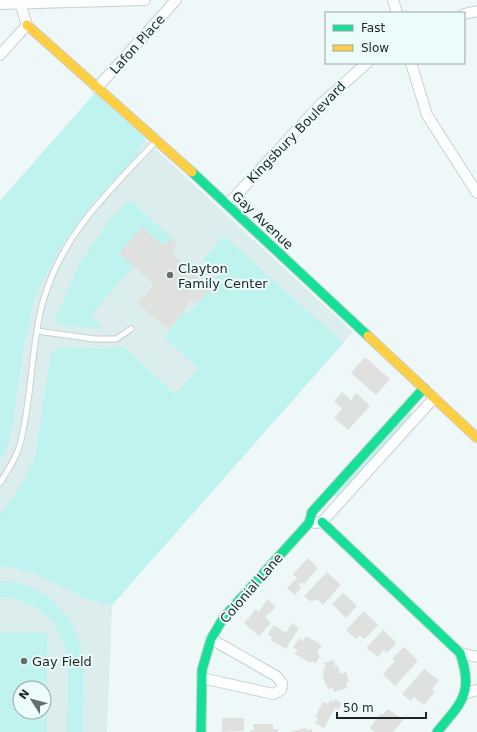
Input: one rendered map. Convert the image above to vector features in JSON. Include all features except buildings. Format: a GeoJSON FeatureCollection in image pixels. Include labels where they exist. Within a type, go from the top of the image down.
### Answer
{"type":"FeatureCollection","features":[{"type":"Feature","properties":{"kind":"street"},"geometry":{"type":"LineString","coordinates":[[0,4],[19,2],[145,0]]}},
{"type":"Feature","properties":{"kind":"street","name":"Lafon Place"},"geometry":{"type":"LineString","coordinates":[[98,88],[176,0]]}},
{"type":"Feature","properties":{"kind":"street"},"geometry":{"type":"LineString","coordinates":[[393,0],[396,12]]}},
{"type":"Feature","properties":{"kind":"street"},"geometry":{"type":"LineString","coordinates":[[0,55],[27,25],[19,2]]}},
{"type":"Feature","properties":{"kind":"street"},"geometry":{"type":"LineString","coordinates":[[465,14],[477,11]]}},
{"type":"Feature","properties":{"kind":"street","name":"Gay Avenue"},"geometry":{"type":"LineString","coordinates":[[27,25],[228,204],[477,438]]}},
{"type":"Feature","properties":{"kind":"street","name":"Kingsbury Boulevard"},"geometry":{"type":"LineString","coordinates":[[228,204],[320,105],[366,64]]}},
{"type":"Feature","properties":{"kind":"street"},"geometry":{"type":"LineString","coordinates":[[411,64],[427,115],[477,193]]}},
{"type":"Feature","properties":{"kind":"street","name":"Colonial Lane"},"geometry":{"type":"LineString","coordinates":[[201,732],[202,678],[205,655],[211,639],[224,617],[309,523],[312,512],[424,388]]}},
{"type":"Feature","properties":{"kind":"street"},"geometry":{"type":"LineString","coordinates":[[309,523],[322,522],[434,398]]}},
{"type":"Feature","properties":{"kind":"street"},"geometry":{"type":"LineString","coordinates":[[330,492],[330,496],[334,501],[341,500]]}},
{"type":"Feature","properties":{"kind":"street"},"geometry":{"type":"LineString","coordinates":[[322,522],[460,653],[466,665],[468,684],[472,691],[437,732]]}},
{"type":"Feature","properties":{"kind":"street"},"geometry":{"type":"LineString","coordinates":[[202,678],[273,694],[281,690],[282,683],[276,676],[211,639]]}},
{"type":"Feature","properties":{"kind":"street"},"geometry":{"type":"LineString","coordinates":[[460,653],[477,657]]}},
{"type":"Feature","properties":{"kind":"lane"},"geometry":{"type":"LineString","coordinates":[[0,483],[12,464],[21,441],[37,331],[49,283],[60,257],[75,231],[156,140]]}},
{"type":"Feature","properties":{"kind":"lane"},"geometry":{"type":"LineString","coordinates":[[37,331],[94,339],[116,338],[131,329]]}},
{"type":"Feature","properties":{"kind":"shaded area"},"geometry":{"type":"Polygon","coordinates":[[[95,93],[353,332],[112,605],[107,732],[0,732],[0,201],[95,93]]]}},
{"type":"Feature","properties":{"kind":"shaded area"},"geometry":{"type":"Polygon","coordinates":[[[95,93],[145,138],[137,151],[139,154],[95,200],[60,248],[36,294],[25,341],[11,431],[6,450],[0,460],[0,201],[95,93]]]}},
{"type":"Feature","properties":{"kind":"shaded area"},"geometry":{"type":"Polygon","coordinates":[[[130,200],[171,237],[164,246],[142,227],[119,253],[134,266],[91,315],[103,329],[67,326],[54,321],[81,261],[111,218],[130,200]]]}},
{"type":"Feature","properties":{"kind":"shaded area"},"geometry":{"type":"Polygon","coordinates":[[[224,236],[343,343],[112,605],[86,599],[33,573],[0,565],[0,515],[23,482],[35,457],[51,353],[59,347],[101,349],[123,346],[175,394],[198,369],[164,337],[184,312],[187,315],[211,288],[208,286],[219,274],[203,259],[224,236]]]}},
{"type":"Feature","properties":{"kind":"shaded area"},"geometry":{"type":"Polygon","coordinates":[[[411,412],[413,414],[412,417],[339,496],[335,497],[334,494],[411,412]]]}},
{"type":"Feature","properties":{"kind":"shaded area"},"geometry":{"type":"Polygon","coordinates":[[[0,581],[19,583],[32,587],[43,593],[62,611],[72,626],[79,642],[84,676],[83,732],[67,732],[67,660],[63,643],[56,628],[46,615],[30,605],[12,598],[0,597],[0,581]]]}},
{"type":"Feature","properties":{"kind":"shaded area","name":"Gay Field"},"geometry":{"type":"Polygon","coordinates":[[[0,633],[47,633],[47,680],[12,680],[12,720],[47,720],[47,732],[0,732],[0,633]]]}},
{"type":"Feature","properties":{"kind":"traffic: fast"},"geometry":{"type":"LineString","coordinates":[[192,172],[368,336]]}},
{"type":"Feature","properties":{"kind":"traffic: fast"},"geometry":{"type":"LineString","coordinates":[[201,732],[202,670],[211,639],[224,617],[309,523],[312,512],[424,388]]}},
{"type":"Feature","properties":{"kind":"traffic: fast"},"geometry":{"type":"LineString","coordinates":[[322,522],[460,653],[466,678],[463,696],[453,713],[437,732]]}},
{"type":"Feature","properties":{"kind":"traffic: slow"},"geometry":{"type":"LineString","coordinates":[[27,25],[192,172]]}},
{"type":"Feature","properties":{"kind":"traffic: slow"},"geometry":{"type":"LineString","coordinates":[[368,336],[477,438]]}},
{"type":"Feature","properties":{"kind":"place","name":"Clayton Family Center"},"geometry":{"type":"Point","coordinates":[170,275]}},
{"type":"Feature","properties":{"kind":"place","name":"Gay Field"},"geometry":{"type":"Point","coordinates":[24,661]}}]}
